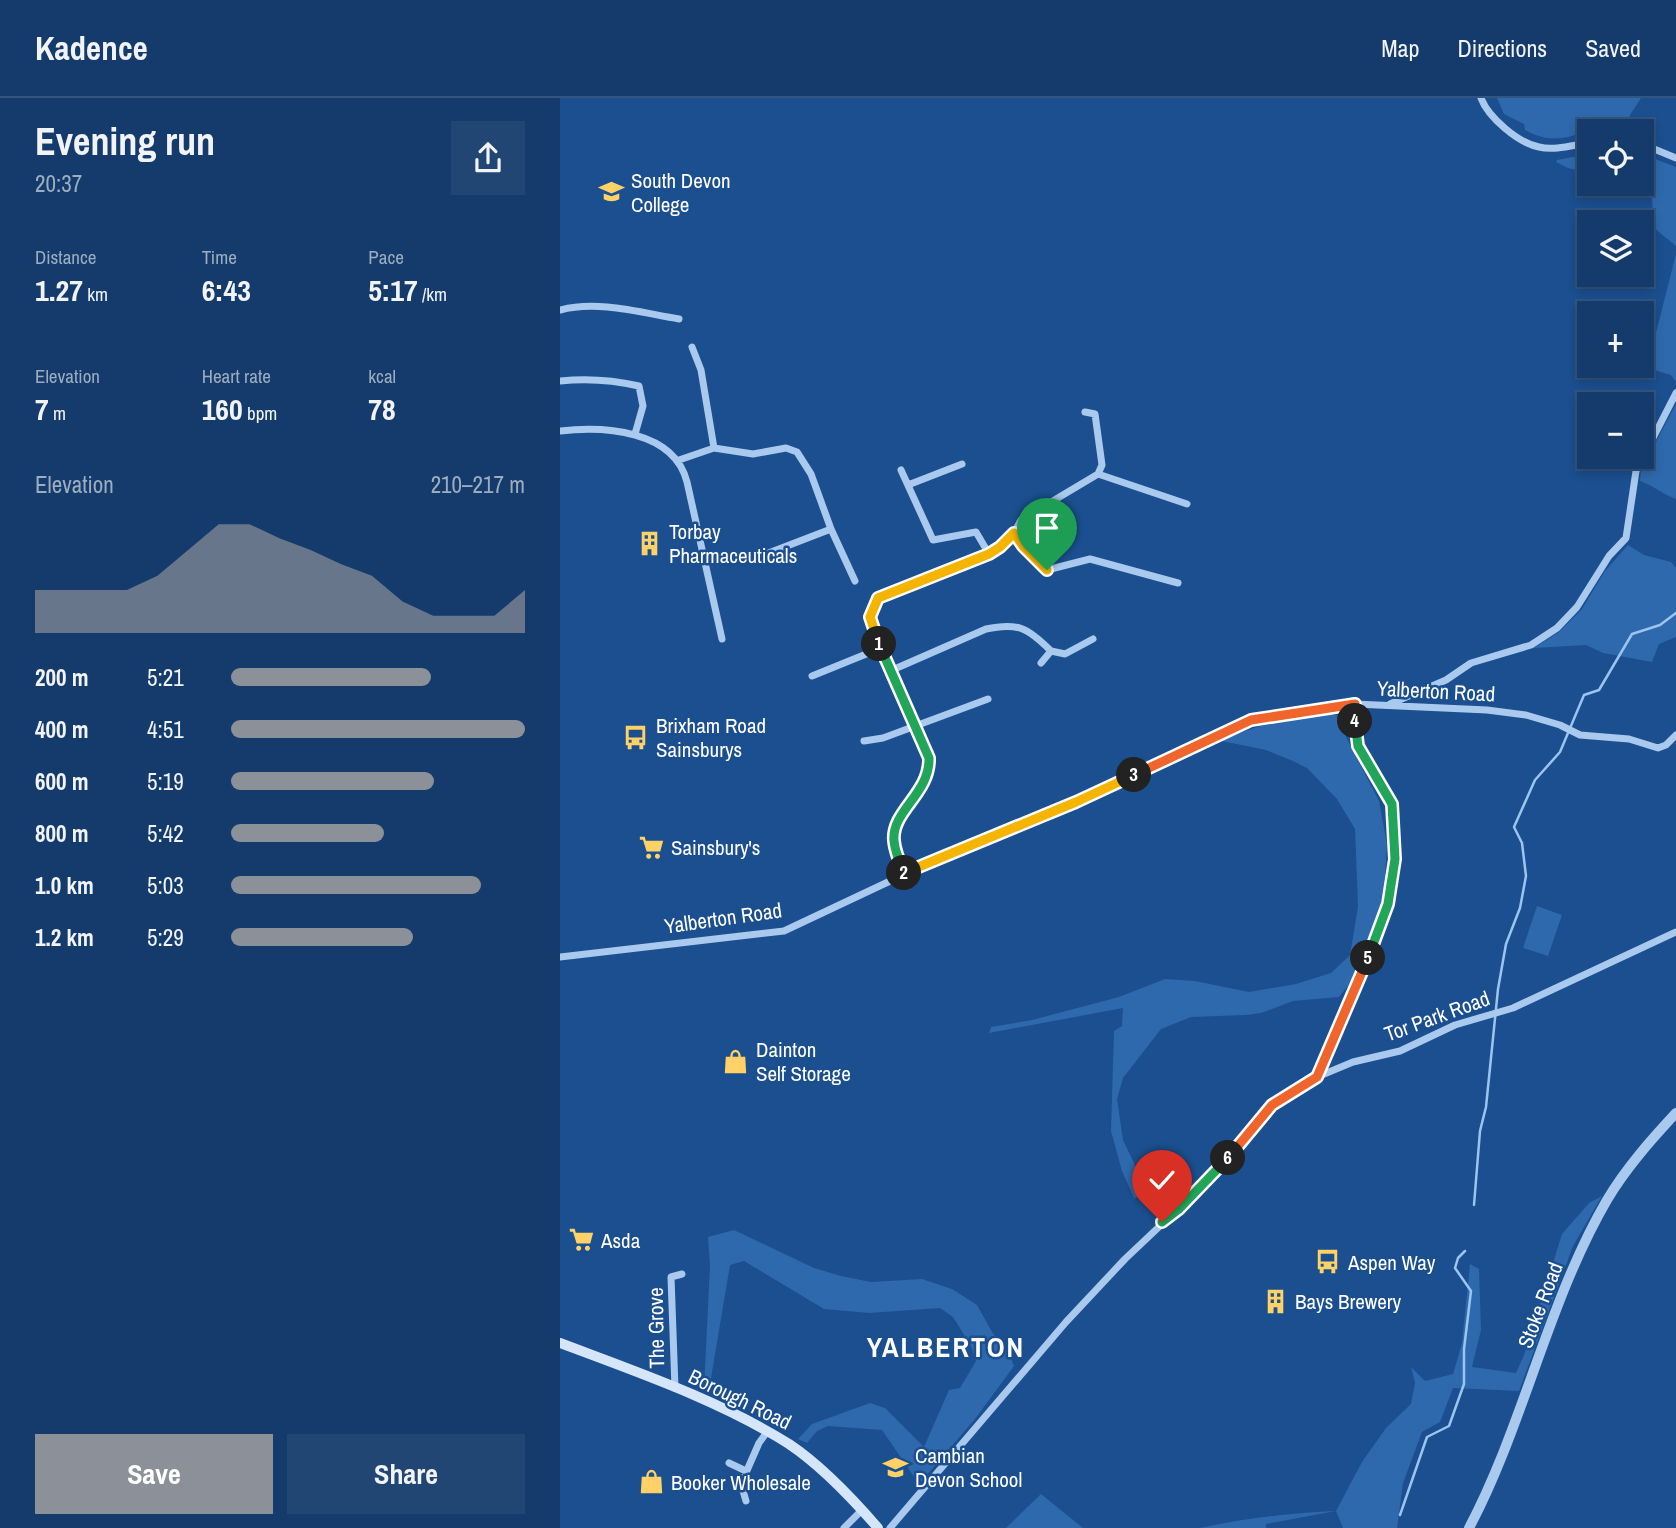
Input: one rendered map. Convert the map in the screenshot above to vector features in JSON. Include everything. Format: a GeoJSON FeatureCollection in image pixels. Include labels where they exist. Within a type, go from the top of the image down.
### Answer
{"type":"FeatureCollection","features":[{"type":"Feature","properties":{"kind":"main road","name":"Borough Road"},"geometry":{"type":"LineString","coordinates":[[560,1343],[675,1388],[767,1432],[790,1446],[862,1510],[878,1528]]}},
{"type":"Feature","properties":{"kind":"street"},"geometry":{"type":"LineString","coordinates":[[1481,98],[1493,119],[1518,137],[1539,147],[1577,144]]}},
{"type":"Feature","properties":{"kind":"street"},"geometry":{"type":"LineString","coordinates":[[1654,149],[1676,158]]}},
{"type":"Feature","properties":{"kind":"street"},"geometry":{"type":"LineString","coordinates":[[560,310],[580,307],[612,309],[679,319]]}},
{"type":"Feature","properties":{"kind":"street"},"geometry":{"type":"LineString","coordinates":[[692,347],[701,370],[714,448]]}},
{"type":"Feature","properties":{"kind":"street"},"geometry":{"type":"LineString","coordinates":[[560,381],[603,380],[639,386],[643,407],[635,434]]}},
{"type":"Feature","properties":{"kind":"street"},"geometry":{"type":"LineString","coordinates":[[1385,706],[1446,680],[1471,663],[1531,645],[1557,628],[1577,607],[1609,556],[1626,538],[1636,471],[1676,393]]}},
{"type":"Feature","properties":{"kind":"street"},"geometry":{"type":"LineString","coordinates":[[905,874],[893,839],[897,824],[930,772],[929,758],[917,726],[890,671],[870,617],[878,598],[989,554],[1014,533],[1021,520],[1098,474],[1102,465],[1095,414],[1085,412]]}},
{"type":"Feature","properties":{"kind":"street"},"geometry":{"type":"LineString","coordinates":[[560,431],[617,431],[635,434],[679,460],[684,468],[722,639]]}},
{"type":"Feature","properties":{"kind":"street"},"geometry":{"type":"LineString","coordinates":[[679,460],[714,448],[753,454],[786,448],[797,452],[811,474],[831,529],[855,581]]}},
{"type":"Feature","properties":{"kind":"street"},"geometry":{"type":"LineString","coordinates":[[908,485],[962,464]]}},
{"type":"Feature","properties":{"kind":"street"},"geometry":{"type":"LineString","coordinates":[[901,470],[933,540],[976,532],[989,554]]}},
{"type":"Feature","properties":{"kind":"street"},"geometry":{"type":"LineString","coordinates":[[1098,474],[1188,504]]}},
{"type":"Feature","properties":{"kind":"street"},"geometry":{"type":"LineString","coordinates":[[761,556],[831,529]]}},
{"type":"Feature","properties":{"kind":"street"},"geometry":{"type":"LineString","coordinates":[[1014,533],[1047,570],[1090,559],[1178,583]]}},
{"type":"Feature","properties":{"kind":"street"},"geometry":{"type":"LineString","coordinates":[[890,671],[986,629],[999,626],[1022,627],[1032,632],[1051,651],[1065,654],[1093,639]]}},
{"type":"Feature","properties":{"kind":"street"},"geometry":{"type":"LineString","coordinates":[[812,676],[881,648]]}},
{"type":"Feature","properties":{"kind":"street"},"geometry":{"type":"LineString","coordinates":[[1041,663],[1051,651]]}},
{"type":"Feature","properties":{"kind":"street"},"geometry":{"type":"LineString","coordinates":[[864,741],[883,738],[988,699]]}},
{"type":"Feature","properties":{"kind":"street"},"geometry":{"type":"LineString","coordinates":[[1317,1077],[1362,976],[1388,904],[1395,859],[1392,804],[1358,746],[1355,704]]}},
{"type":"Feature","properties":{"kind":"street","name":"Yalberton Road"},"geometry":{"type":"LineString","coordinates":[[560,957],[784,931],[905,874],[1076,802],[1251,720],[1355,704],[1513,713],[1560,725],[1580,735],[1629,739],[1658,748],[1676,736]]}},
{"type":"Feature","properties":{"kind":"street","name":"Tor Park Road"},"geometry":{"type":"LineString","coordinates":[[890,1528],[1033,1359],[1125,1259],[1214,1174],[1272,1105],[1317,1077],[1353,1062],[1400,1051],[1455,1025],[1504,1011],[1676,932]]}},
{"type":"Feature","properties":{"kind":"street","name":"Stoke Road"},"geometry":{"type":"LineString","coordinates":[[1469,1528],[1512,1432],[1563,1296],[1606,1202],[1619,1181],[1676,1113]]}},
{"type":"Feature","properties":{"kind":"street","name":"The Grove"},"geometry":{"type":"LineString","coordinates":[[675,1388],[671,1277],[682,1274]]}},
{"type":"Feature","properties":{"kind":"street"},"geometry":{"type":"LineString","coordinates":[[746,1501],[741,1484],[759,1443],[767,1432]]}},
{"type":"Feature","properties":{"kind":"street"},"geometry":{"type":"LineString","coordinates":[[729,1463],[746,1472]]}},
{"type":"Feature","properties":{"kind":"street"},"geometry":{"type":"LineString","coordinates":[[844,1528],[862,1510]]}},
{"type":"Feature","properties":{"kind":"shaded area"},"geometry":{"type":"Polygon","coordinates":[[[1497,98],[1641,98],[1629,119],[1577,119],[1577,134],[1558,138],[1543,137],[1525,130],[1524,124],[1504,114],[1497,98]]]}},
{"type":"Feature","properties":{"kind":"shaded area"},"geometry":{"type":"Polygon","coordinates":[[[1577,156],[1577,170],[1556,162],[1577,156]]]}},
{"type":"Feature","properties":{"kind":"shaded area"},"geometry":{"type":"Polygon","coordinates":[[[1654,159],[1676,167],[1676,246],[1654,228],[1654,159]]]}},
{"type":"Feature","properties":{"kind":"shaded area"},"geometry":{"type":"Polygon","coordinates":[[[1676,254],[1676,382],[1671,375],[1654,370],[1654,340],[1676,254]]]}},
{"type":"Feature","properties":{"kind":"shaded area"},"geometry":{"type":"Polygon","coordinates":[[[1676,404],[1676,499],[1640,481],[1642,469],[1654,469],[1654,445],[1676,404]]]}},
{"type":"Feature","properties":{"kind":"shaded area"},"geometry":{"type":"Polygon","coordinates":[[[1628,545],[1644,555],[1671,562],[1676,568],[1676,637],[1659,644],[1652,662],[1603,653],[1586,645],[1534,648],[1559,632],[1582,609],[1605,571],[1628,545]]]}},
{"type":"Feature","properties":{"kind":"shaded area"},"geometry":{"type":"Polygon","coordinates":[[[1322,714],[1346,716],[1346,737],[1379,801],[1387,844],[1384,897],[1372,934],[1351,982],[1339,997],[1293,1001],[1261,1013],[1191,1017],[1161,1029],[1123,1078],[1117,1099],[1123,1140],[1141,1178],[1144,1195],[1134,1198],[1122,1171],[1111,1131],[1114,1031],[1122,1026],[1123,1008],[989,1033],[991,1027],[1032,1020],[1119,997],[1165,979],[1195,981],[1249,992],[1296,984],[1331,973],[1350,955],[1358,907],[1355,829],[1337,799],[1307,768],[1266,750],[1222,741],[1270,723],[1322,714]]]}},
{"type":"Feature","properties":{"kind":"shaded area"},"geometry":{"type":"Polygon","coordinates":[[[1537,906],[1562,915],[1548,956],[1523,948],[1537,906]]]}},
{"type":"Feature","properties":{"kind":"shaded area"},"geometry":{"type":"Polygon","coordinates":[[[1602,1196],[1573,1246],[1519,1391],[1453,1388],[1440,1422],[1422,1432],[1403,1483],[1397,1528],[1343,1528],[1336,1511],[1362,1462],[1386,1428],[1411,1404],[1415,1383],[1411,1367],[1425,1381],[1453,1374],[1462,1343],[1470,1264],[1479,1269],[1481,1330],[1472,1367],[1516,1373],[1562,1234],[1589,1203],[1602,1196]]]}},
{"type":"Feature","properties":{"kind":"shaded area"},"geometry":{"type":"Polygon","coordinates":[[[734,1230],[814,1268],[871,1282],[922,1279],[952,1289],[977,1305],[992,1332],[1008,1351],[1014,1366],[975,1419],[919,1484],[882,1430],[828,1426],[817,1431],[807,1443],[798,1439],[812,1424],[870,1403],[885,1408],[924,1447],[949,1390],[960,1388],[976,1361],[971,1346],[953,1317],[940,1308],[869,1313],[824,1309],[744,1261],[730,1265],[709,1390],[704,1389],[710,1265],[708,1237],[734,1230]]]}},
{"type":"Feature","properties":{"kind":"shaded area"},"geometry":{"type":"Polygon","coordinates":[[[1041,1494],[1083,1528],[1006,1528],[1041,1494]]]}},
{"type":"Feature","properties":{"kind":"shaded area"},"geometry":{"type":"Polygon","coordinates":[[[1336,1511],[1266,1524],[1266,1528],[1200,1528],[1268,1516],[1336,1511]]]}},
{"type":"Feature","properties":{"kind":"waterway"},"geometry":{"type":"LineString","coordinates":[[1474,1205],[1480,1131],[1486,1107],[1498,989],[1506,944],[1520,908],[1526,876],[1522,843],[1514,827],[1535,780],[1560,752],[1584,695],[1599,690],[1632,634],[1660,625],[1676,613]]}},
{"type":"Feature","properties":{"kind":"waterway"},"geometry":{"type":"LineString","coordinates":[[1400,1515],[1427,1437],[1449,1426],[1464,1384],[1464,1349],[1471,1291],[1455,1268],[1458,1258],[1465,1251]]}},
{"type":"Feature","properties":{"kind":"place","name":"South Devon College"},"geometry":{"type":"Point","coordinates":[611,192]}},
{"type":"Feature","properties":{"kind":"place","name":"Torbay Pharmaceuticals"},"geometry":{"type":"Point","coordinates":[649,543]}},
{"type":"Feature","properties":{"kind":"place","name":"Brixham Road Sainsburys"},"geometry":{"type":"Point","coordinates":[636,737]}},
{"type":"Feature","properties":{"kind":"place","name":"Sainsbury's"},"geometry":{"type":"Point","coordinates":[651,847]}},
{"type":"Feature","properties":{"kind":"place","name":"Dainton Self Storage"},"geometry":{"type":"Point","coordinates":[736,1061]}},
{"type":"Feature","properties":{"kind":"place","name":"Asda"},"geometry":{"type":"Point","coordinates":[581,1240]}},
{"type":"Feature","properties":{"kind":"place","name":"Aspen Way"},"geometry":{"type":"Point","coordinates":[1328,1262]}},
{"type":"Feature","properties":{"kind":"place","name":"Bays Brewery"},"geometry":{"type":"Point","coordinates":[1275,1301]}},
{"type":"Feature","properties":{"kind":"place","name":"Cambian Devon School"},"geometry":{"type":"Point","coordinates":[895,1467]}},
{"type":"Feature","properties":{"kind":"place","name":"Booker Wholesale"},"geometry":{"type":"Point","coordinates":[651,1482]}},
{"type":"Feature","properties":{"kind":"district","name":"YALBERTON"},"geometry":{"type":"Point","coordinates":[946,1347]}},
{"type":"Feature","properties":{"kind":"route"},"geometry":{"type":"LineString","coordinates":[[1047,570],[1014,533],[989,554],[884,595],[878,598],[874,606],[870,617],[881,648],[929,758],[930,772],[906,807],[893,839],[905,874],[1076,802],[1251,720],[1306,710],[1355,704],[1358,746],[1392,804],[1395,859],[1388,904],[1362,976],[1317,1077],[1272,1105],[1214,1174],[1162,1222]]}}]}
